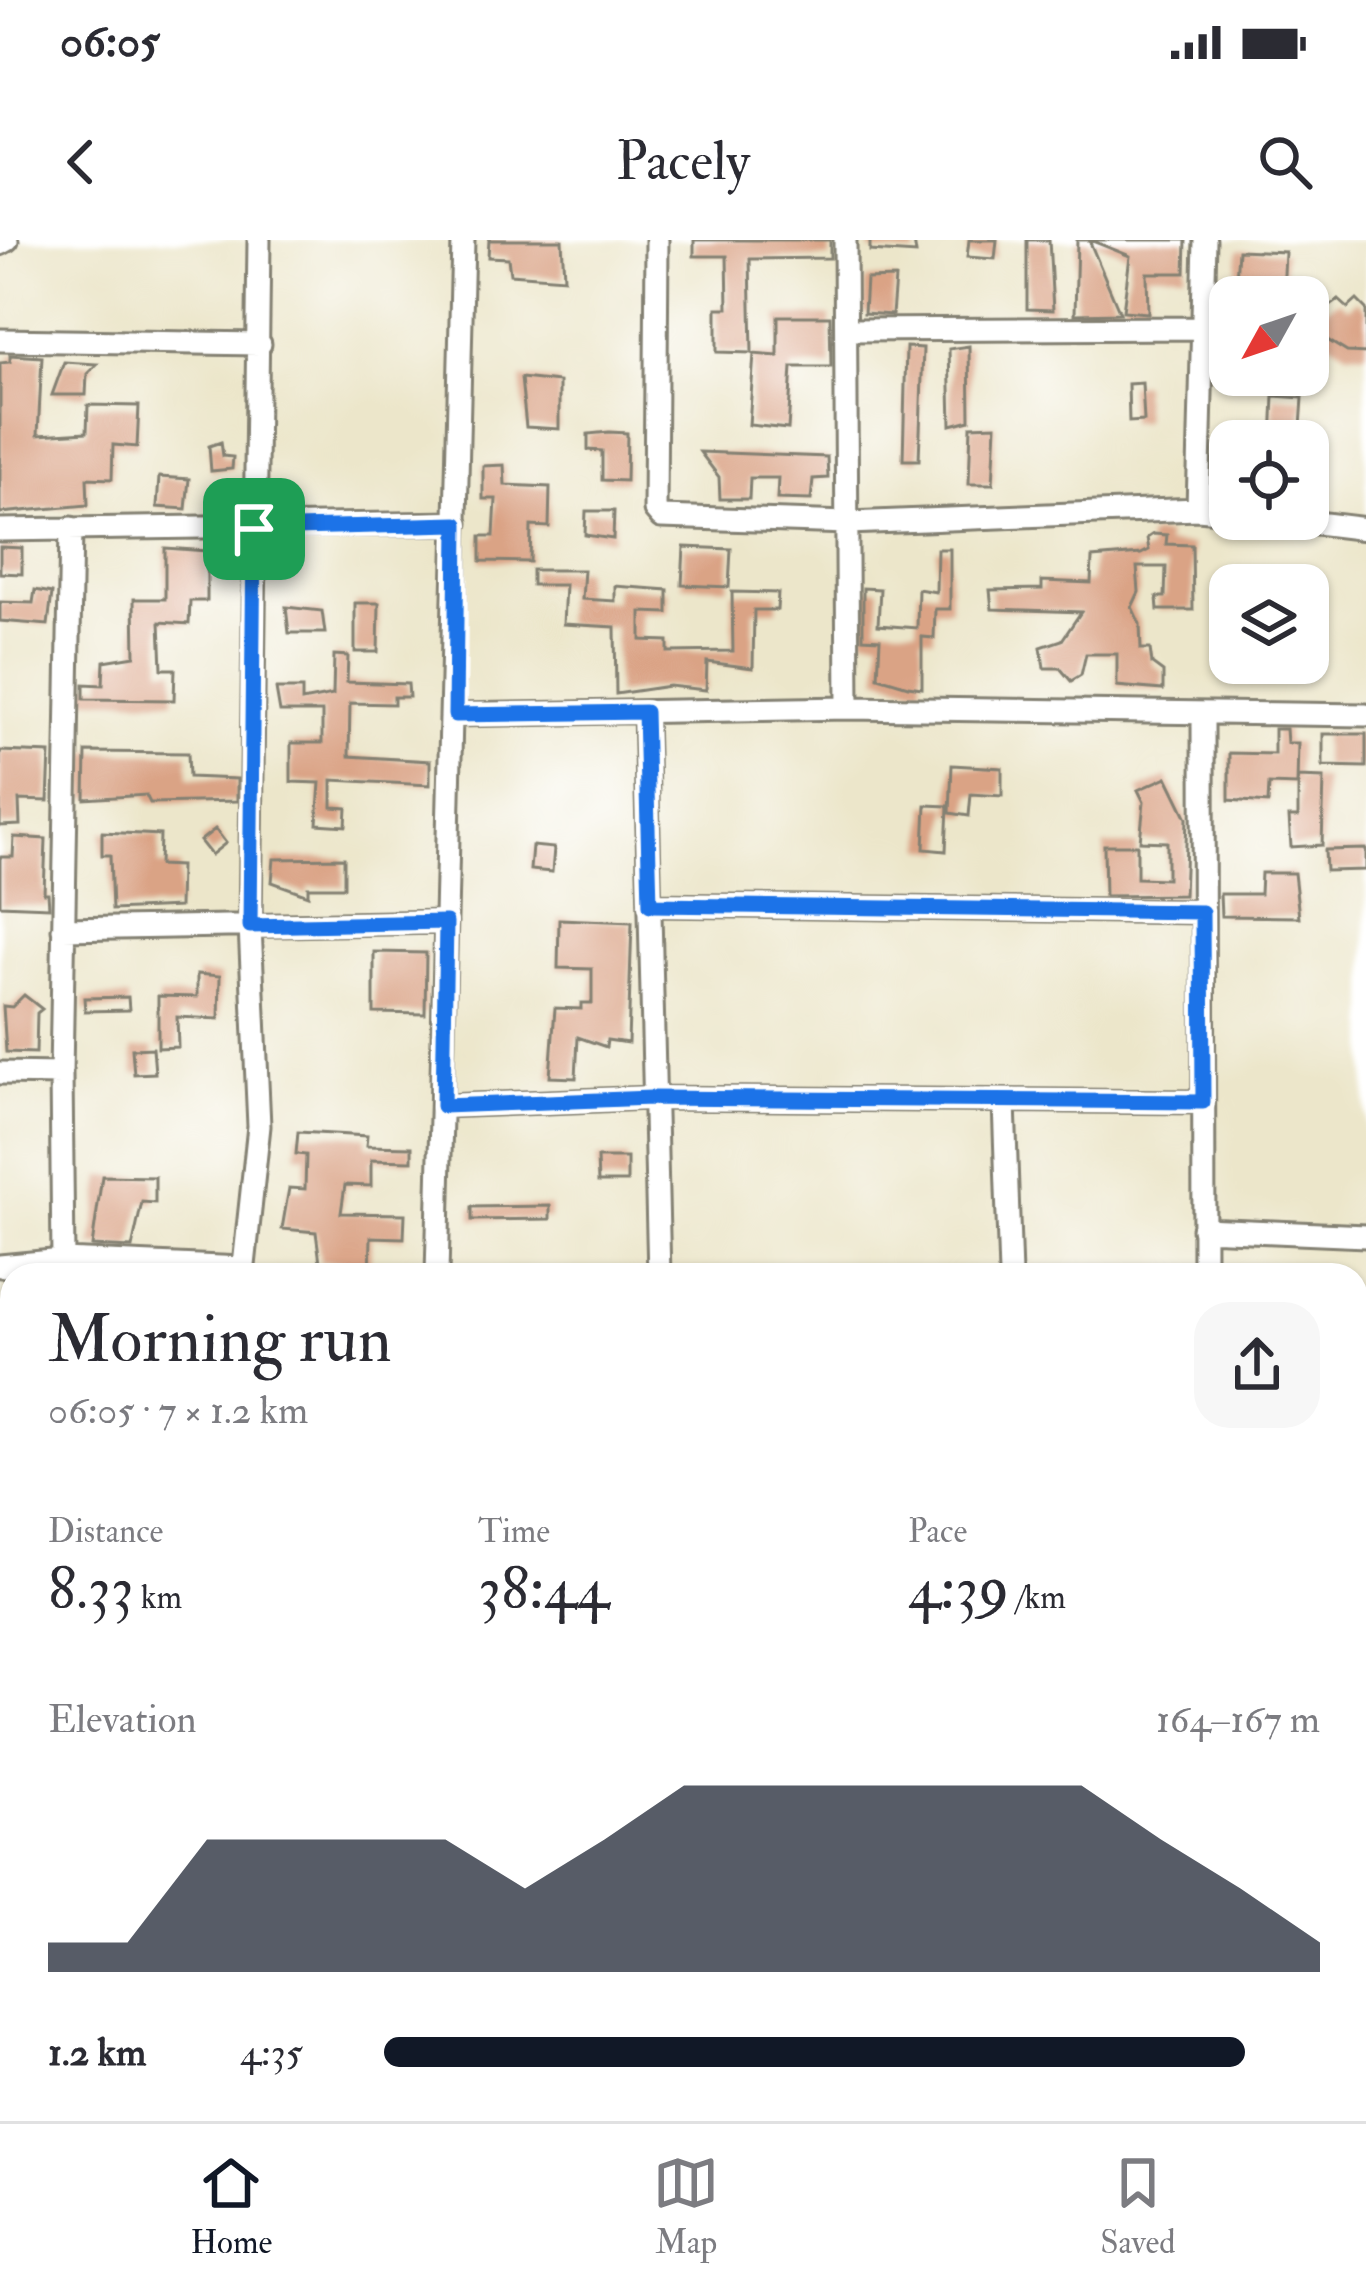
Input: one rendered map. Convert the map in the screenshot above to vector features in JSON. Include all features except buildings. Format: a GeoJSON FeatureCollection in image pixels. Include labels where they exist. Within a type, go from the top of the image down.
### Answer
{"type":"FeatureCollection","features":[{"type":"Feature","properties":{"kind":"street"},"geometry":{"type":"LineString","coordinates":[[244,1263],[259,1126],[250,926],[260,240]]}},
{"type":"Feature","properties":{"kind":"street"},"geometry":{"type":"LineString","coordinates":[[437,1263],[455,715],[463,240]]}},
{"type":"Feature","properties":{"kind":"street"},"geometry":{"type":"LineString","coordinates":[[657,240],[657,514],[848,523],[1209,509]]}},
{"type":"Feature","properties":{"kind":"street"},"geometry":{"type":"LineString","coordinates":[[845,240],[848,708]]}},
{"type":"Feature","properties":{"kind":"street"},"geometry":{"type":"LineString","coordinates":[[1198,508],[1205,240]]}},
{"type":"Feature","properties":{"kind":"street"},"geometry":{"type":"LineString","coordinates":[[847,330],[1203,328]]}},
{"type":"Feature","properties":{"kind":"street"},"geometry":{"type":"LineString","coordinates":[[0,340],[260,344]]}},
{"type":"Feature","properties":{"kind":"street"},"geometry":{"type":"LineString","coordinates":[[0,530],[457,524]]}},
{"type":"Feature","properties":{"kind":"street"},"geometry":{"type":"LineString","coordinates":[[1329,524],[1366,529]]}},
{"type":"Feature","properties":{"kind":"street"},"geometry":{"type":"LineString","coordinates":[[63,1260],[61,1074],[71,528]]}},
{"type":"Feature","properties":{"kind":"street"},"geometry":{"type":"LineString","coordinates":[[455,715],[848,708],[1366,715]]}},
{"type":"Feature","properties":{"kind":"street"},"geometry":{"type":"LineString","coordinates":[[645,712],[658,1263]]}},
{"type":"Feature","properties":{"kind":"street"},"geometry":{"type":"LineString","coordinates":[[1203,714],[1204,1263]]}},
{"type":"Feature","properties":{"kind":"street"},"geometry":{"type":"LineString","coordinates":[[650,905],[1202,912]]}},
{"type":"Feature","properties":{"kind":"street"},"geometry":{"type":"LineString","coordinates":[[63,928],[446,922]]}},
{"type":"Feature","properties":{"kind":"street"},"geometry":{"type":"LineString","coordinates":[[0,1073],[61,1074]]}},
{"type":"Feature","properties":{"kind":"street"},"geometry":{"type":"LineString","coordinates":[[443,1106],[651,1098],[1203,1102]]}},
{"type":"Feature","properties":{"kind":"street"},"geometry":{"type":"LineString","coordinates":[[1004,1102],[1010,1263]]}},
{"type":"Feature","properties":{"kind":"street"},"geometry":{"type":"LineString","coordinates":[[1204,1229],[1366,1236]]}},
{"type":"Feature","properties":{"kind":"street"},"geometry":{"type":"LineString","coordinates":[[25,1263],[112,1263]]}},
{"type":"Feature","properties":{"kind":"route"},"geometry":{"type":"LineString","coordinates":[[457,524],[455,715],[645,712],[650,905],[1202,912],[1203,1102],[651,1098],[443,1106],[446,922],[250,926],[254,529],[457,524]]}}]}
